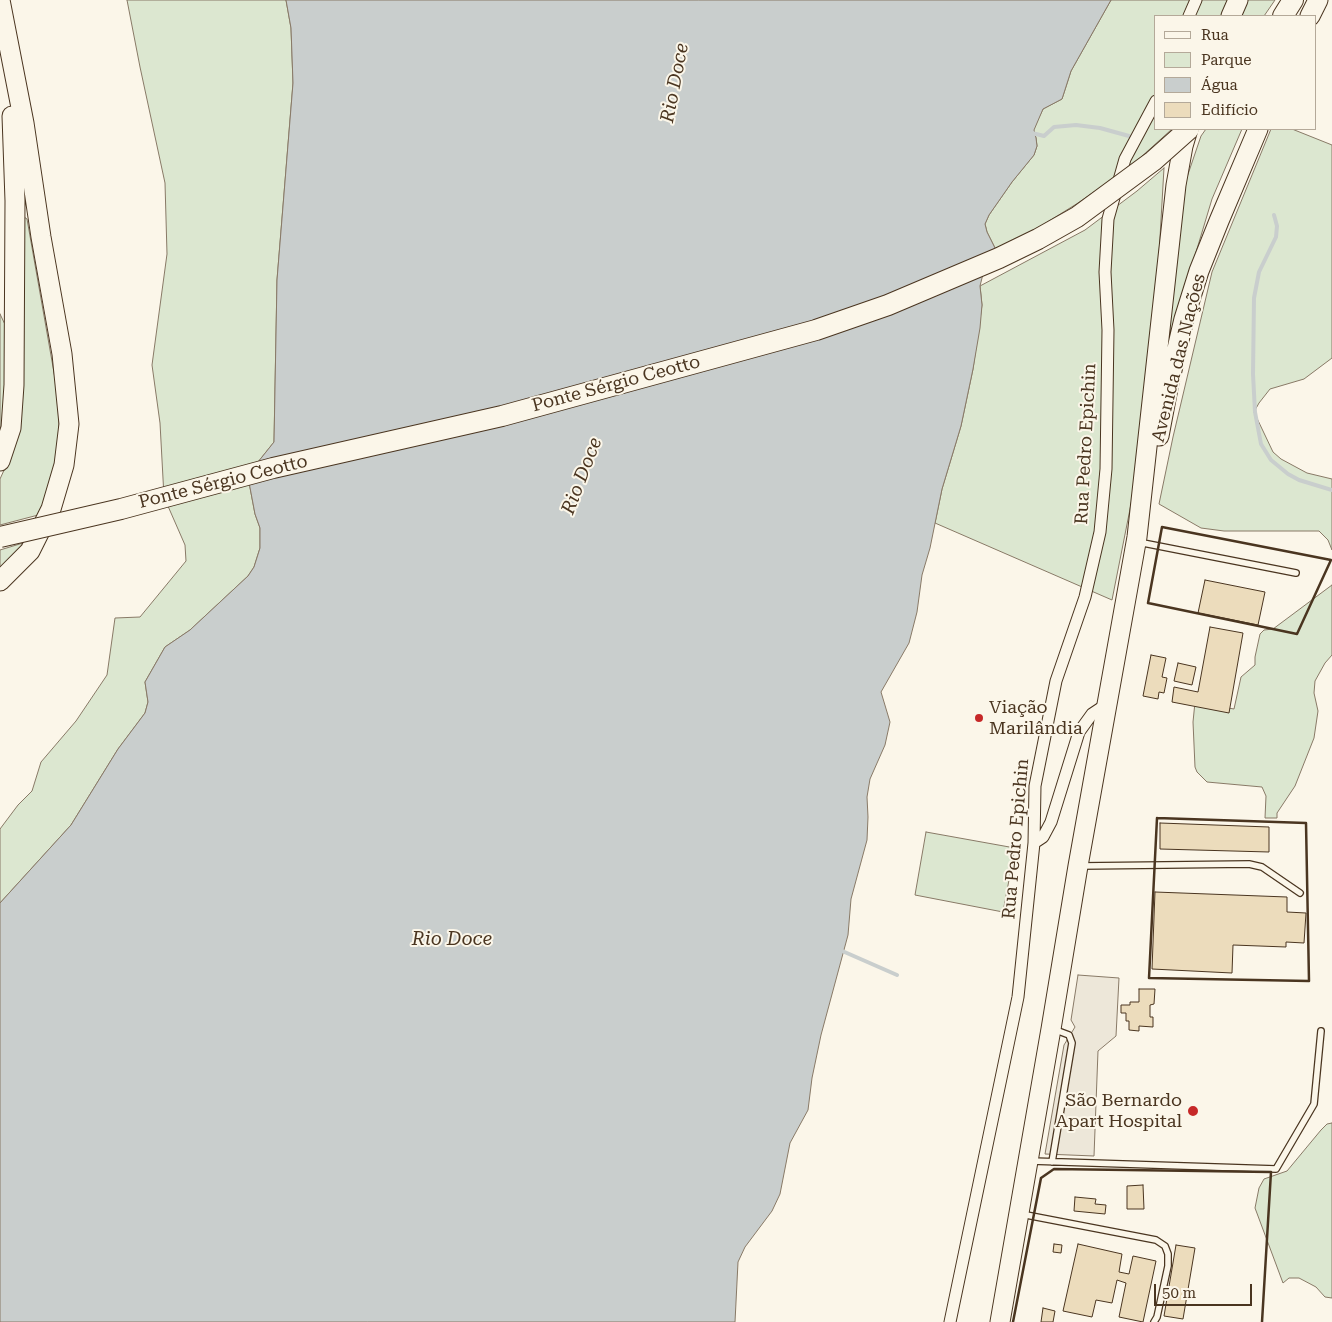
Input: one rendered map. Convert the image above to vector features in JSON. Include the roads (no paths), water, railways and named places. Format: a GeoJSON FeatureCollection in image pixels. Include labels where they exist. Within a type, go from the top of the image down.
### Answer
{"type":"FeatureCollection","features":[{"type":"Feature","properties":{"kind":"highway"},"geometry":{"type":"LineString","coordinates":[[1284,15],[1293,0]]}},
{"type":"Feature","properties":{"kind":"highway","name":"Ponte Sérgio Ceotto"},"geometry":{"type":"LineString","coordinates":[[0,537],[121,509],[273,468],[502,416],[816,330],[888,305],[999,258],[1038,239],[1084,212],[1152,162],[1188,130]]}},
{"type":"Feature","properties":{"kind":"main road"},"geometry":{"type":"LineString","coordinates":[[1231,15],[1238,0]]}},
{"type":"Feature","properties":{"kind":"main road"},"geometry":{"type":"LineString","coordinates":[[1310,15],[1318,0]]}},
{"type":"Feature","properties":{"kind":"main road"},"geometry":{"type":"LineString","coordinates":[[0,461],[11,428],[14,385],[8,201],[13,134],[1,3]]}},
{"type":"Feature","properties":{"kind":"main road"},"geometry":{"type":"LineString","coordinates":[[0,581],[30,552],[51,509],[64,464],[68,424],[62,354],[41,237],[23,114],[1,3]]}},
{"type":"Feature","properties":{"kind":"main road"},"geometry":{"type":"LineString","coordinates":[[1000,1322],[1052,1029],[1078,866],[1137,539],[1176,185],[1183,146],[1189,130]]}},
{"type":"Feature","properties":{"kind":"main road","name":"Avenida das Nações"},"geometry":{"type":"LineString","coordinates":[[1137,539],[1148,494],[1169,382],[1184,319],[1202,263],[1258,130]]}},
{"type":"Feature","properties":{"kind":"main road"},"geometry":{"type":"LineString","coordinates":[[8,201],[23,206],[31,215],[41,237]]}},
{"type":"Feature","properties":{"kind":"main road"},"geometry":{"type":"LineString","coordinates":[[0,304],[7,321],[14,352]]}},
{"type":"Feature","properties":{"kind":"street"},"geometry":{"type":"LineString","coordinates":[[1189,15],[1196,0]]}},
{"type":"Feature","properties":{"kind":"street","name":"Rua Pedro Epichin"},"geometry":{"type":"LineString","coordinates":[[950,1322],[1018,998],[1034,843],[1035,786],[1056,681],[1085,597],[1100,532],[1106,469],[1108,330],[1105,272],[1108,219],[1125,159],[1154,105]]}},
{"type":"Feature","properties":{"kind":"street"},"geometry":{"type":"LineString","coordinates":[[1034,843],[1043,837],[1051,822],[1079,732],[1092,714],[1107,704]]}},
{"type":"Feature","properties":{"kind":"lane"},"geometry":{"type":"LineString","coordinates":[[1137,539],[1296,573]]}},
{"type":"Feature","properties":{"kind":"lane"},"geometry":{"type":"LineString","coordinates":[[1078,866],[1250,864],[1262,867],[1300,893]]}},
{"type":"Feature","properties":{"kind":"lane"},"geometry":{"type":"LineString","coordinates":[[1052,1029],[1068,1035],[1072,1043],[1052,1162]]}},
{"type":"Feature","properties":{"kind":"lane"},"geometry":{"type":"LineString","coordinates":[[1029,1161],[1276,1169],[1314,1104],[1321,1031]]}},
{"type":"Feature","properties":{"kind":"lane"},"geometry":{"type":"LineString","coordinates":[[1019,1213],[1156,1240],[1165,1246],[1168,1254],[1168,1266],[1157,1317],[1154,1322]]}},
{"type":"Feature","properties":{"kind":"water","name":"Rio Doce"},"geometry":{"type":"Polygon","coordinates":[[[286,0],[1111,0],[1071,71],[1062,99],[1043,109],[1034,130],[1037,146],[1034,155],[1012,182],[989,215],[985,224],[996,250],[986,262],[980,286],[982,305],[973,369],[961,426],[942,489],[930,548],[922,575],[917,612],[909,643],[881,692],[890,722],[885,745],[870,779],[867,797],[867,840],[851,899],[848,935],[821,1035],[812,1078],[808,1110],[790,1143],[780,1194],[772,1211],[745,1247],[738,1262],[735,1322],[0,1322],[0,903],[71,825],[118,749],[145,713],[148,702],[145,682],[165,647],[190,630],[248,576],[254,567],[260,548],[260,528],[255,514],[248,477],[274,442],[277,280],[293,83],[291,28],[286,0]]]}},
{"type":"Feature","properties":{"kind":"waterway"},"geometry":{"type":"LineString","coordinates":[[1032,133],[1044,136],[1054,127],[1076,125],[1100,128],[1129,136]]}},
{"type":"Feature","properties":{"kind":"waterway"},"geometry":{"type":"LineString","coordinates":[[1274,215],[1277,226],[1276,237],[1259,272],[1254,298],[1253,374],[1255,412],[1261,444],[1271,460],[1288,474],[1299,480],[1332,490]]}},
{"type":"Feature","properties":{"kind":"waterway"},"geometry":{"type":"LineString","coordinates":[[840,950],[897,975]]}},
{"type":"Feature","properties":{"kind":"place","name":"Viação Marilândia"},"geometry":{"type":"Point","coordinates":[979,718]}},
{"type":"Feature","properties":{"kind":"place","name":"São Bernardo Apart Hospital"},"geometry":{"type":"Point","coordinates":[1193,1111]}}]}
